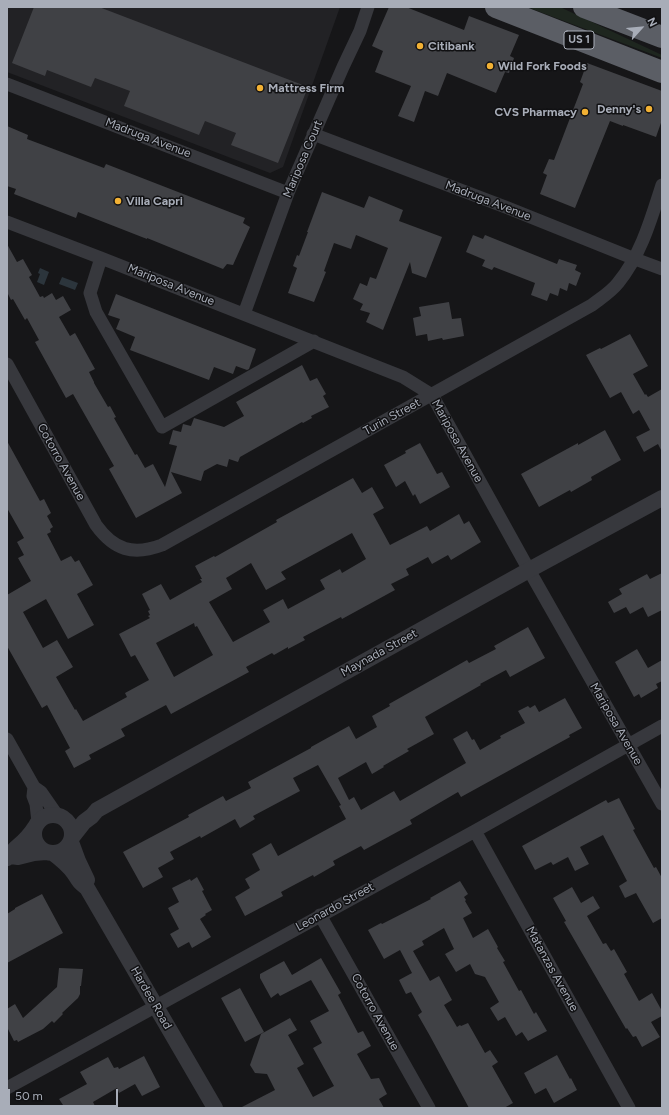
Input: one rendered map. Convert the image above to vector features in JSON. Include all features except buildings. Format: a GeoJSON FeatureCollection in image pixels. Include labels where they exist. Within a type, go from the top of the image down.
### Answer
{"type":"FeatureCollection","features":[{"type":"Feature","properties":{"kind":"highway","name":"US 1"},"geometry":{"type":"LineString","coordinates":[[496,7],[662,72]]}},
{"type":"Feature","properties":{"kind":"highway"},"geometry":{"type":"LineString","coordinates":[[584,7],[662,37]]}},
{"type":"Feature","properties":{"kind":"street","name":"Mariposa Court"},"geometry":{"type":"LineString","coordinates":[[244,314],[288,193],[360,30],[368,7]]}},
{"type":"Feature","properties":{"kind":"street","name":"Madruga Avenue"},"geometry":{"type":"LineString","coordinates":[[7,84],[288,193]]}},
{"type":"Feature","properties":{"kind":"street","name":"Madruga Avenue"},"geometry":{"type":"LineString","coordinates":[[313,134],[508,208],[662,269]]}},
{"type":"Feature","properties":{"kind":"street","name":"Turin Street"},"geometry":{"type":"LineString","coordinates":[[126,549],[145,549],[162,545],[586,309],[618,283],[635,259],[662,185]]}},
{"type":"Feature","properties":{"kind":"street","name":"Mariposa Avenue"},"geometry":{"type":"LineString","coordinates":[[7,222],[403,377],[432,395],[529,570],[662,804]]}},
{"type":"Feature","properties":{"kind":"street"},"geometry":{"type":"LineString","coordinates":[[101,258],[90,293],[96,312],[162,427],[314,341]]}},
{"type":"Feature","properties":{"kind":"street","name":"Cotorro Avenue"},"geometry":{"type":"LineString","coordinates":[[7,364],[96,525],[107,538],[118,546],[126,549]]}},
{"type":"Feature","properties":{"kind":"street","name":"Maynada Street"},"geometry":{"type":"LineString","coordinates":[[72,839],[84,822],[97,810],[529,570],[662,498]]}},
{"type":"Feature","properties":{"kind":"street","name":"Leonardo Street"},"geometry":{"type":"LineString","coordinates":[[7,1088],[662,726]]}},
{"type":"Feature","properties":{"kind":"street"},"geometry":{"type":"LineString","coordinates":[[7,739],[34,787],[41,792],[60,816],[69,823],[72,829],[72,839],[67,848],[62,852],[34,853],[18,857],[9,857]]}},
{"type":"Feature","properties":{"kind":"street"},"geometry":{"type":"LineString","coordinates":[[34,787],[33,796],[36,804],[37,825],[34,834],[35,839],[42,850],[50,852]]}},
{"type":"Feature","properties":{"kind":"street","name":"Maynada Street"},"geometry":{"type":"LineString","coordinates":[[60,816],[71,816],[88,810],[97,810]]}},
{"type":"Feature","properties":{"kind":"street"},"geometry":{"type":"LineString","coordinates":[[9,857],[14,850],[29,837],[42,818],[54,815],[60,816]]}},
{"type":"Feature","properties":{"kind":"street","name":"Matanzas Avenue"},"geometry":{"type":"LineString","coordinates":[[475,830],[629,1108]]}},
{"type":"Feature","properties":{"kind":"street","name":"Hardee Road"},"geometry":{"type":"LineString","coordinates":[[72,839],[81,868],[87,879],[87,888]]}},
{"type":"Feature","properties":{"kind":"street","name":"Hardee Road"},"geometry":{"type":"LineString","coordinates":[[50,852],[64,862],[74,873],[80,883],[87,888],[215,1108]]}},
{"type":"Feature","properties":{"kind":"street","name":"Cotorro Avenue"},"geometry":{"type":"LineString","coordinates":[[320,915],[429,1108]]}},
{"type":"Feature","properties":{"kind":"shaded area"},"geometry":{"type":"Polygon","coordinates":[[[7,7],[340,7],[283,167],[270,173],[7,72],[7,7]]]}},
{"type":"Feature","properties":{"kind":"shaded area"},"geometry":{"type":"Polygon","coordinates":[[[527,7],[560,7],[662,55],[662,58],[527,7]]]}},
{"type":"Feature","properties":{"kind":"shaded area"},"geometry":{"type":"Polygon","coordinates":[[[40,268],[49,272],[44,285],[37,282],[40,274],[38,273],[40,268]]]}},
{"type":"Feature","properties":{"kind":"shaded area"},"geometry":{"type":"Polygon","coordinates":[[[62,277],[78,283],[75,290],[59,284],[62,277]]]}},
{"type":"Feature","properties":{"kind":"place","name":"Citibank"},"geometry":{"type":"Point","coordinates":[420,46]}},
{"type":"Feature","properties":{"kind":"place","name":"Wild Fork Foods"},"geometry":{"type":"Point","coordinates":[490,66]}},
{"type":"Feature","properties":{"kind":"place","name":"Mattress Firm"},"geometry":{"type":"Point","coordinates":[260,88]}},
{"type":"Feature","properties":{"kind":"place","name":"Denny's"},"geometry":{"type":"Point","coordinates":[649,109]}},
{"type":"Feature","properties":{"kind":"place","name":"CVS Pharmacy"},"geometry":{"type":"Point","coordinates":[585,112]}},
{"type":"Feature","properties":{"kind":"place","name":"Villa Capri"},"geometry":{"type":"Point","coordinates":[118,201]}}]}
